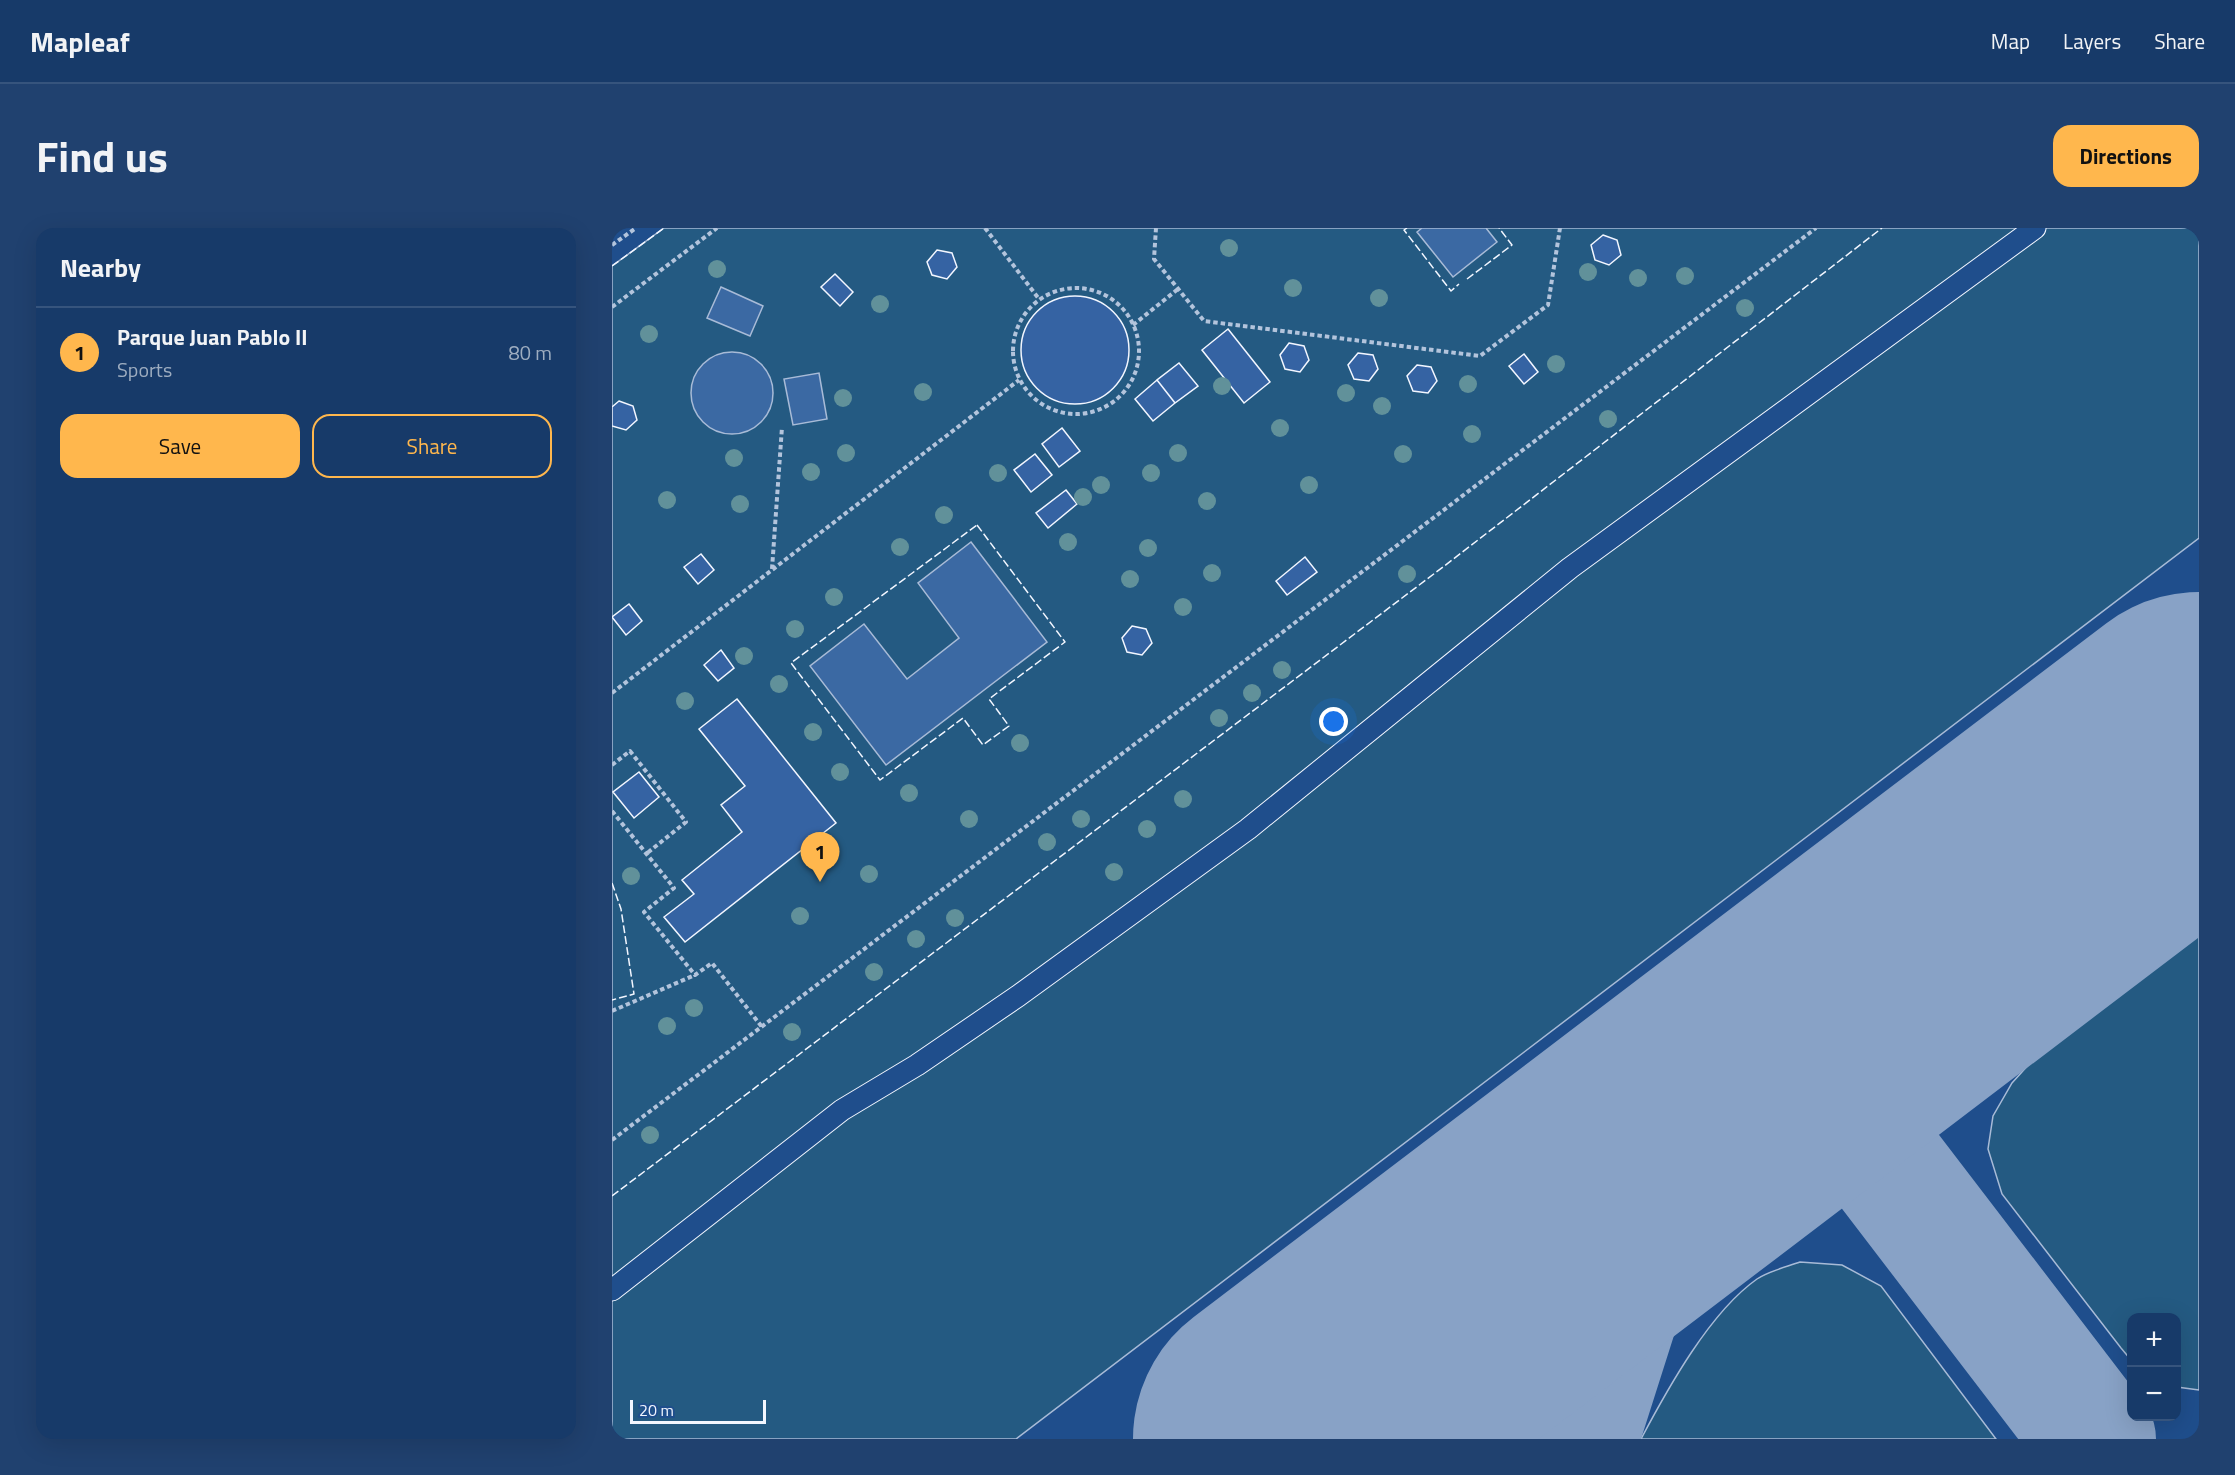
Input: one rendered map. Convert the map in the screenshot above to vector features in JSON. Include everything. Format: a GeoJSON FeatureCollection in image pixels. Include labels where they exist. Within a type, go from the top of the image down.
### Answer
{"type":"FeatureCollection","features":[{"type":"Feature","properties":{"kind":"lane"},"geometry":{"type":"LineString","coordinates":[[612,1290],[842,1110],[917,1065],[1248,829],[1570,568],[2035,228]]}},
{"type":"Feature","properties":{"kind":"path"},"geometry":{"type":"LineString","coordinates":[[612,246],[636,228]]}},
{"type":"Feature","properties":{"kind":"path"},"geometry":{"type":"LineString","coordinates":[[612,307],[717,228]]}},
{"type":"Feature","properties":{"kind":"path"},"geometry":{"type":"LineString","coordinates":[[985,228],[1039,299]]}},
{"type":"Feature","properties":{"kind":"path"},"geometry":{"type":"LineString","coordinates":[[1156,228],[1154,259],[1204,321],[1480,356],[1548,305],[1560,228]]}},
{"type":"Feature","properties":{"kind":"path"},"geometry":{"type":"LineString","coordinates":[[612,1140],[1816,228]]}},
{"type":"Feature","properties":{"kind":"path"},"geometry":{"type":"LineString","coordinates":[[1064,289],[1092,291],[1105,295],[1116,303],[1133,325],[1138,342],[1138,360],[1133,377],[1124,392],[1111,404],[1077,415],[1060,412],[1043,405],[1029,394],[1019,380],[1012,344],[1017,327],[1026,311],[1039,299],[1064,289]]}},
{"type":"Feature","properties":{"kind":"path"},"geometry":{"type":"LineString","coordinates":[[1133,325],[1178,289]]}},
{"type":"Feature","properties":{"kind":"path"},"geometry":{"type":"LineString","coordinates":[[612,693],[1019,380]]}},
{"type":"Feature","properties":{"kind":"path"},"geometry":{"type":"LineString","coordinates":[[772,570],[782,427]]}},
{"type":"Feature","properties":{"kind":"path"},"geometry":{"type":"LineString","coordinates":[[612,765],[630,751],[686,822],[646,854]]}},
{"type":"Feature","properties":{"kind":"path"},"geometry":{"type":"LineString","coordinates":[[612,811],[674,888],[644,912],[695,975]]}},
{"type":"Feature","properties":{"kind":"path"},"geometry":{"type":"LineString","coordinates":[[612,1011],[695,975],[712,963],[762,1027]]}},
{"type":"Feature","properties":{"kind":"shaded area"},"geometry":{"type":"Polygon","coordinates":[[[664,228],[2199,228],[2199,538],[1016,1439],[612,1439],[612,266],[664,228]]]}},
{"type":"Feature","properties":{"kind":"shaded area"},"geometry":{"type":"Polygon","coordinates":[[[1422,228],[1486,228],[1497,242],[1453,277],[1417,232],[1422,228]]]}},
{"type":"Feature","properties":{"kind":"shaded area"},"geometry":{"type":"Polygon","coordinates":[[[721,287],[763,306],[750,336],[707,318],[721,287]]]}},
{"type":"Feature","properties":{"kind":"shaded area"},"geometry":{"type":"Polygon","coordinates":[[[732,352],[748,355],[761,364],[770,377],[773,393],[770,409],[761,422],[748,431],[732,434],[716,431],[703,422],[694,409],[691,393],[694,377],[703,364],[716,355],[732,352]]]}},
{"type":"Feature","properties":{"kind":"shaded area"},"geometry":{"type":"Polygon","coordinates":[[[819,373],[827,419],[793,425],[784,379],[819,373]]]}},
{"type":"Feature","properties":{"kind":"shaded area"},"geometry":{"type":"Polygon","coordinates":[[[971,542],[1047,642],[886,765],[810,666],[864,624],[907,679],[959,638],[918,583],[971,542]]]}},
{"type":"Feature","properties":{"kind":"shaded area"},"geometry":{"type":"Polygon","coordinates":[[[2199,930],[2199,1390],[2181,1388],[2181,1313],[2127,1313],[2127,1355],[2002,1194],[1988,1149],[1993,1116],[2012,1083],[2041,1051],[2199,930]]]}},
{"type":"Feature","properties":{"kind":"shaded area"},"geometry":{"type":"Polygon","coordinates":[[[1800,1262],[1842,1265],[1881,1286],[1996,1439],[1641,1439],[1677,1375],[1723,1311],[1757,1279],[1772,1271],[1800,1262]]]}},
{"type":"Feature","properties":{"kind":"building"},"geometry":{"type":"Polygon","coordinates":[[[1603,235],[1617,240],[1621,255],[1609,265],[1595,260],[1591,245],[1603,235]]]}},
{"type":"Feature","properties":{"kind":"building"},"geometry":{"type":"Polygon","coordinates":[[[937,250],[952,253],[957,267],[947,279],[932,275],[927,262],[937,250]]]}},
{"type":"Feature","properties":{"kind":"building"},"geometry":{"type":"Polygon","coordinates":[[[835,274],[853,292],[840,306],[821,287],[835,274]]]}},
{"type":"Feature","properties":{"kind":"building"},"geometry":{"type":"Polygon","coordinates":[[[1075,296],[1096,300],[1113,312],[1125,329],[1129,350],[1125,371],[1113,388],[1096,400],[1075,404],[1054,400],[1037,388],[1025,371],[1021,350],[1025,329],[1037,312],[1054,300],[1075,296]]]}},
{"type":"Feature","properties":{"kind":"building"},"geometry":{"type":"Polygon","coordinates":[[[1228,329],[1270,382],[1244,403],[1202,350],[1228,329]]]}},
{"type":"Feature","properties":{"kind":"building"},"geometry":{"type":"Polygon","coordinates":[[[1289,343],[1304,346],[1309,360],[1300,372],[1285,369],[1280,355],[1289,343]]]}},
{"type":"Feature","properties":{"kind":"building"},"geometry":{"type":"Polygon","coordinates":[[[1358,353],[1373,355],[1378,369],[1369,381],[1354,379],[1348,365],[1358,353]]]}},
{"type":"Feature","properties":{"kind":"building"},"geometry":{"type":"Polygon","coordinates":[[[1524,354],[1538,372],[1524,384],[1509,366],[1524,354]]]}},
{"type":"Feature","properties":{"kind":"building"},"geometry":{"type":"Polygon","coordinates":[[[1179,363],[1198,386],[1175,403],[1157,380],[1179,363]]]}},
{"type":"Feature","properties":{"kind":"building"},"geometry":{"type":"Polygon","coordinates":[[[1417,365],[1431,367],[1437,381],[1428,393],[1413,391],[1407,376],[1417,365]]]}},
{"type":"Feature","properties":{"kind":"building"},"geometry":{"type":"Polygon","coordinates":[[[1157,380],[1175,403],[1153,421],[1135,399],[1157,380]]]}},
{"type":"Feature","properties":{"kind":"building"},"geometry":{"type":"Polygon","coordinates":[[[619,401],[633,406],[637,420],[626,430],[612,426],[612,407],[619,401]]]}},
{"type":"Feature","properties":{"kind":"building"},"geometry":{"type":"Polygon","coordinates":[[[1062,428],[1080,451],[1059,467],[1042,444],[1062,428]]]}},
{"type":"Feature","properties":{"kind":"building"},"geometry":{"type":"Polygon","coordinates":[[[1035,454],[1052,475],[1031,492],[1014,470],[1035,454]]]}},
{"type":"Feature","properties":{"kind":"building"},"geometry":{"type":"Polygon","coordinates":[[[1066,490],[1077,504],[1048,528],[1036,513],[1066,490]]]}},
{"type":"Feature","properties":{"kind":"building"},"geometry":{"type":"Polygon","coordinates":[[[701,554],[714,570],[698,584],[684,567],[701,554]]]}},
{"type":"Feature","properties":{"kind":"building"},"geometry":{"type":"Polygon","coordinates":[[[1305,557],[1317,572],[1287,595],[1276,581],[1305,557]]]}},
{"type":"Feature","properties":{"kind":"building"},"geometry":{"type":"Polygon","coordinates":[[[629,604],[642,621],[626,635],[612,617],[629,604]]]}},
{"type":"Feature","properties":{"kind":"building"},"geometry":{"type":"Polygon","coordinates":[[[1132,626],[1146,629],[1152,643],[1142,655],[1127,652],[1122,638],[1132,626]]]}},
{"type":"Feature","properties":{"kind":"building"},"geometry":{"type":"Polygon","coordinates":[[[721,650],[734,668],[718,681],[704,665],[721,650]]]}},
{"type":"Feature","properties":{"kind":"building"},"geometry":{"type":"Polygon","coordinates":[[[737,699],[836,823],[685,942],[664,917],[694,894],[682,880],[742,832],[721,805],[745,786],[699,729],[737,699]]]}},
{"type":"Feature","properties":{"kind":"building"},"geometry":{"type":"Polygon","coordinates":[[[639,772],[659,797],[634,818],[613,792],[639,772]]]}},
{"type":"Feature","properties":{"kind":"taxiway"},"geometry":{"type":"LineString","coordinates":[[1914,961],[1866,1009],[1854,1033],[1847,1074],[1852,1105],[1870,1145],[2095,1439]]}},
{"type":"Feature","properties":{"kind":"taxiway"},"geometry":{"type":"LineString","coordinates":[[1704,1122],[1736,1106],[1771,1102],[1801,1106],[1829,1116],[1870,1145]]}},
{"type":"Feature","properties":{"kind":"taxiway"},"geometry":{"type":"LineString","coordinates":[[1577,1439],[1670,1147]]}},
{"type":"Feature","properties":{"kind":"runway"},"geometry":{"type":"LineString","coordinates":[[1286,1439],[2199,745]]}},
{"type":"Feature","properties":{"kind":"fence"},"geometry":{"type":"LineString","coordinates":[[612,266],[664,228]]}},
{"type":"Feature","properties":{"kind":"fence"},"geometry":{"type":"LineString","coordinates":[[1407,228],[1404,230],[1451,291],[1459,284]]}},
{"type":"Feature","properties":{"kind":"fence"},"geometry":{"type":"LineString","coordinates":[[1467,279],[1512,245],[1499,228]]}},
{"type":"Feature","properties":{"kind":"fence"},"geometry":{"type":"LineString","coordinates":[[612,1196],[1443,567],[1882,228]]}},
{"type":"Feature","properties":{"kind":"fence"},"geometry":{"type":"LineString","coordinates":[[977,525],[1065,642],[989,699],[1009,726],[983,745],[963,718],[880,780],[791,663],[977,525]]}},
{"type":"Feature","properties":{"kind":"fence"},"geometry":{"type":"LineString","coordinates":[[612,883],[621,909],[634,994],[612,1000]]}},
{"type":"Feature","properties":{"kind":"place","name":"Parque Juan Pablo II"},"geometry":{"type":"Point","coordinates":[820,882]}}]}
